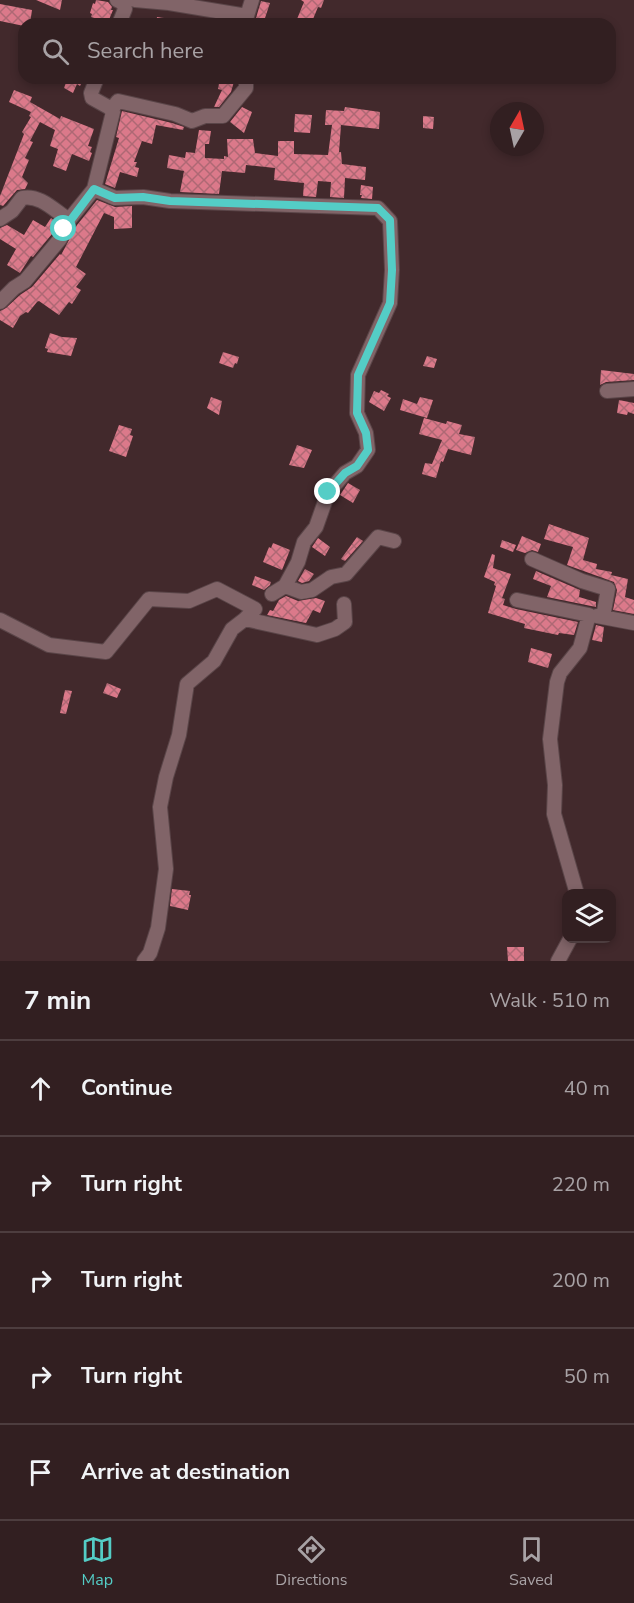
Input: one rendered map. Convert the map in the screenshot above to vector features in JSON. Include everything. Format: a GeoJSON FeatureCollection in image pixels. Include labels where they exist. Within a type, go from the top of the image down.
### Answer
{"type":"FeatureCollection","features":[{"type":"Feature","properties":{"kind":"street"},"geometry":{"type":"LineString","coordinates":[[117,0],[123,3],[125,9],[121,18]]}},
{"type":"Feature","properties":{"kind":"street"},"geometry":{"type":"LineString","coordinates":[[135,0],[169,3],[247,16],[252,0]]}},
{"type":"Feature","properties":{"kind":"street"},"geometry":{"type":"LineString","coordinates":[[0,302],[25,281],[60,239],[69,220],[94,189],[113,112],[92,98],[94,84]]}},
{"type":"Feature","properties":{"kind":"street"},"geometry":{"type":"LineString","coordinates":[[111,110],[118,101],[175,114],[192,121],[205,116],[223,116],[246,88],[246,84]]}},
{"type":"Feature","properties":{"kind":"street"},"geometry":{"type":"LineString","coordinates":[[94,189],[115,198],[143,197],[170,201],[378,208],[390,220],[392,270],[390,303],[358,375],[357,413],[366,433],[368,450],[357,466],[345,473],[328,492],[316,527],[304,542],[298,562],[285,586],[272,594]]}},
{"type":"Feature","properties":{"kind":"street"},"geometry":{"type":"LineString","coordinates":[[0,219],[12,212],[22,198],[28,197],[43,202],[69,220]]}},
{"type":"Feature","properties":{"kind":"street"},"geometry":{"type":"LineString","coordinates":[[607,390],[634,390]]}},
{"type":"Feature","properties":{"kind":"street"},"geometry":{"type":"LineString","coordinates":[[285,586],[301,592],[312,590],[331,577],[346,574],[378,537],[394,541]]}},
{"type":"Feature","properties":{"kind":"street"},"geometry":{"type":"LineString","coordinates":[[532,559],[582,581],[608,589],[603,617]]}},
{"type":"Feature","properties":{"kind":"street"},"geometry":{"type":"LineString","coordinates":[[0,620],[50,645],[106,652],[149,599],[189,601],[208,595],[217,589],[255,609],[232,629],[214,661],[187,684],[179,735],[166,777],[160,807],[166,869],[158,928],[150,953],[144,961]]}},
{"type":"Feature","properties":{"kind":"street"},"geometry":{"type":"LineString","coordinates":[[517,600],[634,623]]}},
{"type":"Feature","properties":{"kind":"street"},"geometry":{"type":"LineString","coordinates":[[245,619],[317,635],[335,629],[345,622],[344,604]]}},
{"type":"Feature","properties":{"kind":"street"},"geometry":{"type":"LineString","coordinates":[[575,889],[555,822],[555,785],[550,739],[557,682],[560,673],[580,648],[589,615]]}},
{"type":"Feature","properties":{"kind":"street"},"geometry":{"type":"LineString","coordinates":[[558,961],[568,943]]}},
{"type":"Feature","properties":{"kind":"building"},"geometry":{"type":"Polygon","coordinates":[[[36,0],[62,0],[60,10],[36,0]]]}},
{"type":"Feature","properties":{"kind":"building"},"geometry":{"type":"Polygon","coordinates":[[[96,0],[108,2],[113,10],[110,18],[91,17],[93,3],[95,4],[96,0]]]}},
{"type":"Feature","properties":{"kind":"building"},"geometry":{"type":"Polygon","coordinates":[[[301,0],[324,0],[313,18],[297,18],[304,2],[301,0]]]}},
{"type":"Feature","properties":{"kind":"building"},"geometry":{"type":"Polygon","coordinates":[[[261,1],[270,3],[265,18],[256,18],[261,1]]]}},
{"type":"Feature","properties":{"kind":"building"},"geometry":{"type":"Polygon","coordinates":[[[0,4],[32,10],[31,18],[18,18],[18,25],[0,21],[0,4]]]}},
{"type":"Feature","properties":{"kind":"building"},"geometry":{"type":"Polygon","coordinates":[[[66,84],[77,84],[73,93],[64,88],[66,84]]]}},
{"type":"Feature","properties":{"kind":"building"},"geometry":{"type":"Polygon","coordinates":[[[219,84],[233,84],[231,92],[219,107],[214,107],[222,90],[218,89],[219,84]]]}},
{"type":"Feature","properties":{"kind":"building"},"geometry":{"type":"Polygon","coordinates":[[[14,90],[32,97],[30,102],[60,119],[61,116],[94,129],[88,146],[92,147],[90,152],[92,153],[89,161],[72,154],[66,171],[53,166],[58,149],[50,146],[55,130],[40,122],[30,141],[33,142],[25,158],[29,160],[22,177],[28,183],[25,189],[17,190],[3,206],[0,205],[0,196],[24,134],[22,132],[31,117],[29,116],[31,112],[9,102],[14,90]]]}},
{"type":"Feature","properties":{"kind":"building"},"geometry":{"type":"Polygon","coordinates":[[[242,107],[252,112],[244,133],[230,122],[242,107]]]}},
{"type":"Feature","properties":{"kind":"building"},"geometry":{"type":"Polygon","coordinates":[[[345,107],[380,112],[379,129],[341,125],[339,152],[341,152],[342,164],[366,167],[365,180],[345,178],[344,198],[330,197],[331,182],[318,181],[316,197],[303,196],[304,183],[274,180],[275,168],[246,165],[245,173],[222,171],[219,194],[180,192],[184,171],[167,168],[169,155],[185,158],[186,152],[195,153],[199,130],[211,131],[209,144],[205,144],[205,158],[224,159],[224,156],[228,157],[227,139],[253,139],[255,153],[278,156],[278,141],[294,141],[294,154],[328,155],[332,125],[325,125],[326,110],[344,111],[345,107]]]}},
{"type":"Feature","properties":{"kind":"building"},"geometry":{"type":"Polygon","coordinates":[[[122,111],[184,127],[183,130],[156,125],[152,144],[142,141],[134,162],[137,162],[135,167],[139,168],[137,177],[120,172],[115,188],[105,184],[119,138],[116,137],[122,111]]]}},
{"type":"Feature","properties":{"kind":"building"},"geometry":{"type":"Polygon","coordinates":[[[295,114],[312,115],[310,133],[294,132],[295,114]]]}},
{"type":"Feature","properties":{"kind":"building"},"geometry":{"type":"Polygon","coordinates":[[[423,116],[434,117],[433,129],[423,128],[423,116]]]}},
{"type":"Feature","properties":{"kind":"building"},"geometry":{"type":"Polygon","coordinates":[[[361,185],[373,187],[372,199],[361,198],[361,185]]]}},
{"type":"Feature","properties":{"kind":"building"},"geometry":{"type":"Polygon","coordinates":[[[97,200],[115,207],[132,206],[132,228],[114,229],[114,217],[104,213],[76,267],[86,274],[76,287],[81,290],[72,304],[69,302],[59,315],[39,301],[28,313],[20,316],[13,328],[0,320],[0,311],[32,287],[61,255],[77,225],[97,200]]]}},
{"type":"Feature","properties":{"kind":"building"},"geometry":{"type":"Polygon","coordinates":[[[51,218],[57,223],[52,234],[33,257],[31,256],[20,273],[7,265],[16,249],[0,239],[0,228],[7,225],[24,235],[33,220],[45,227],[51,218]]]}},
{"type":"Feature","properties":{"kind":"building"},"geometry":{"type":"Polygon","coordinates":[[[50,333],[77,338],[71,356],[47,352],[48,349],[45,348],[50,333]]]}},
{"type":"Feature","properties":{"kind":"building"},"geometry":{"type":"Polygon","coordinates":[[[223,352],[239,357],[233,368],[219,363],[223,352]]]}},
{"type":"Feature","properties":{"kind":"building"},"geometry":{"type":"Polygon","coordinates":[[[427,356],[437,359],[434,368],[423,366],[427,356]]]}},
{"type":"Feature","properties":{"kind":"building"},"geometry":{"type":"Polygon","coordinates":[[[601,370],[634,374],[634,380],[606,382],[600,385],[601,370]]]}},
{"type":"Feature","properties":{"kind":"building"},"geometry":{"type":"Polygon","coordinates":[[[381,390],[389,394],[387,396],[391,398],[384,411],[369,402],[374,391],[379,393],[381,390]]]}},
{"type":"Feature","properties":{"kind":"building"},"geometry":{"type":"Polygon","coordinates":[[[211,397],[222,401],[219,415],[207,408],[211,397]]]}},
{"type":"Feature","properties":{"kind":"building"},"geometry":{"type":"Polygon","coordinates":[[[420,397],[433,400],[427,418],[400,410],[403,399],[417,404],[420,397]]]}},
{"type":"Feature","properties":{"kind":"building"},"geometry":{"type":"Polygon","coordinates":[[[619,400],[634,403],[634,414],[617,413],[619,400]]]}},
{"type":"Feature","properties":{"kind":"building"},"geometry":{"type":"Polygon","coordinates":[[[424,418],[446,424],[447,421],[462,425],[459,434],[475,437],[471,455],[448,449],[443,462],[441,461],[436,478],[422,474],[425,463],[432,464],[442,440],[419,434],[424,418]]]}},
{"type":"Feature","properties":{"kind":"building"},"geometry":{"type":"Polygon","coordinates":[[[119,425],[132,429],[130,435],[133,436],[126,457],[109,451],[119,425]]]}},
{"type":"Feature","properties":{"kind":"building"},"geometry":{"type":"Polygon","coordinates":[[[297,445],[312,450],[304,468],[289,465],[297,445]]]}},
{"type":"Feature","properties":{"kind":"building"},"geometry":{"type":"Polygon","coordinates":[[[348,483],[360,490],[353,503],[340,495],[348,483]]]}},
{"type":"Feature","properties":{"kind":"building"},"geometry":{"type":"Polygon","coordinates":[[[549,524],[589,538],[583,560],[597,564],[596,569],[612,572],[611,575],[628,579],[625,597],[634,600],[634,614],[613,610],[617,590],[614,582],[567,565],[573,547],[544,539],[549,524]]]}},
{"type":"Feature","properties":{"kind":"building"},"geometry":{"type":"Polygon","coordinates":[[[522,536],[541,544],[538,552],[532,550],[525,553],[516,550],[522,536]]]}},
{"type":"Feature","properties":{"kind":"building"},"geometry":{"type":"Polygon","coordinates":[[[357,537],[363,541],[345,561],[341,559],[357,537]]]}},
{"type":"Feature","properties":{"kind":"building"},"geometry":{"type":"Polygon","coordinates":[[[318,538],[330,547],[325,556],[312,547],[318,538]]]}},
{"type":"Feature","properties":{"kind":"building"},"geometry":{"type":"Polygon","coordinates":[[[502,540],[516,545],[513,552],[500,547],[502,540]]]}},
{"type":"Feature","properties":{"kind":"building"},"geometry":{"type":"Polygon","coordinates":[[[273,543],[290,550],[282,570],[263,562],[273,543]]]}},
{"type":"Feature","properties":{"kind":"building"},"geometry":{"type":"Polygon","coordinates":[[[492,554],[495,555],[493,568],[511,574],[502,598],[505,599],[503,605],[578,622],[574,635],[559,633],[558,635],[524,628],[525,624],[488,613],[496,586],[495,582],[484,577],[492,554]]]}},
{"type":"Feature","properties":{"kind":"building"},"geometry":{"type":"Polygon","coordinates":[[[305,569],[314,574],[309,581],[302,583],[298,581],[305,569]]]}},
{"type":"Feature","properties":{"kind":"building"},"geometry":{"type":"Polygon","coordinates":[[[536,571],[580,590],[579,597],[596,602],[596,607],[547,597],[551,586],[533,579],[536,571]]]}},
{"type":"Feature","properties":{"kind":"building"},"geometry":{"type":"Polygon","coordinates":[[[255,576],[271,582],[270,585],[264,590],[252,585],[255,576]]]}},
{"type":"Feature","properties":{"kind":"building"},"geometry":{"type":"Polygon","coordinates":[[[286,596],[298,601],[316,598],[325,601],[320,613],[313,610],[306,623],[267,615],[270,610],[273,611],[279,600],[286,596]]]}},
{"type":"Feature","properties":{"kind":"building"},"geometry":{"type":"Polygon","coordinates":[[[596,625],[604,627],[602,642],[592,640],[596,625]]]}},
{"type":"Feature","properties":{"kind":"building"},"geometry":{"type":"Polygon","coordinates":[[[531,648],[552,654],[548,668],[528,662],[531,648]]]}},
{"type":"Feature","properties":{"kind":"building"},"geometry":{"type":"Polygon","coordinates":[[[107,683],[121,689],[117,698],[103,693],[107,683]]]}},
{"type":"Feature","properties":{"kind":"building"},"geometry":{"type":"Polygon","coordinates":[[[65,690],[72,691],[66,714],[60,713],[65,690]]]}},
{"type":"Feature","properties":{"kind":"building"},"geometry":{"type":"Polygon","coordinates":[[[172,889],[190,891],[188,910],[170,906],[172,889]]]}},
{"type":"Feature","properties":{"kind":"building"},"geometry":{"type":"Polygon","coordinates":[[[507,947],[524,947],[524,961],[508,961],[507,947]]]}},
{"type":"Feature","properties":{"kind":"route"},"geometry":{"type":"LineString","coordinates":[[64,229],[94,189],[115,198],[143,197],[170,201],[378,208],[390,220],[392,270],[390,303],[358,375],[357,413],[366,433],[368,450],[357,466],[345,473],[328,492]]}}]}
